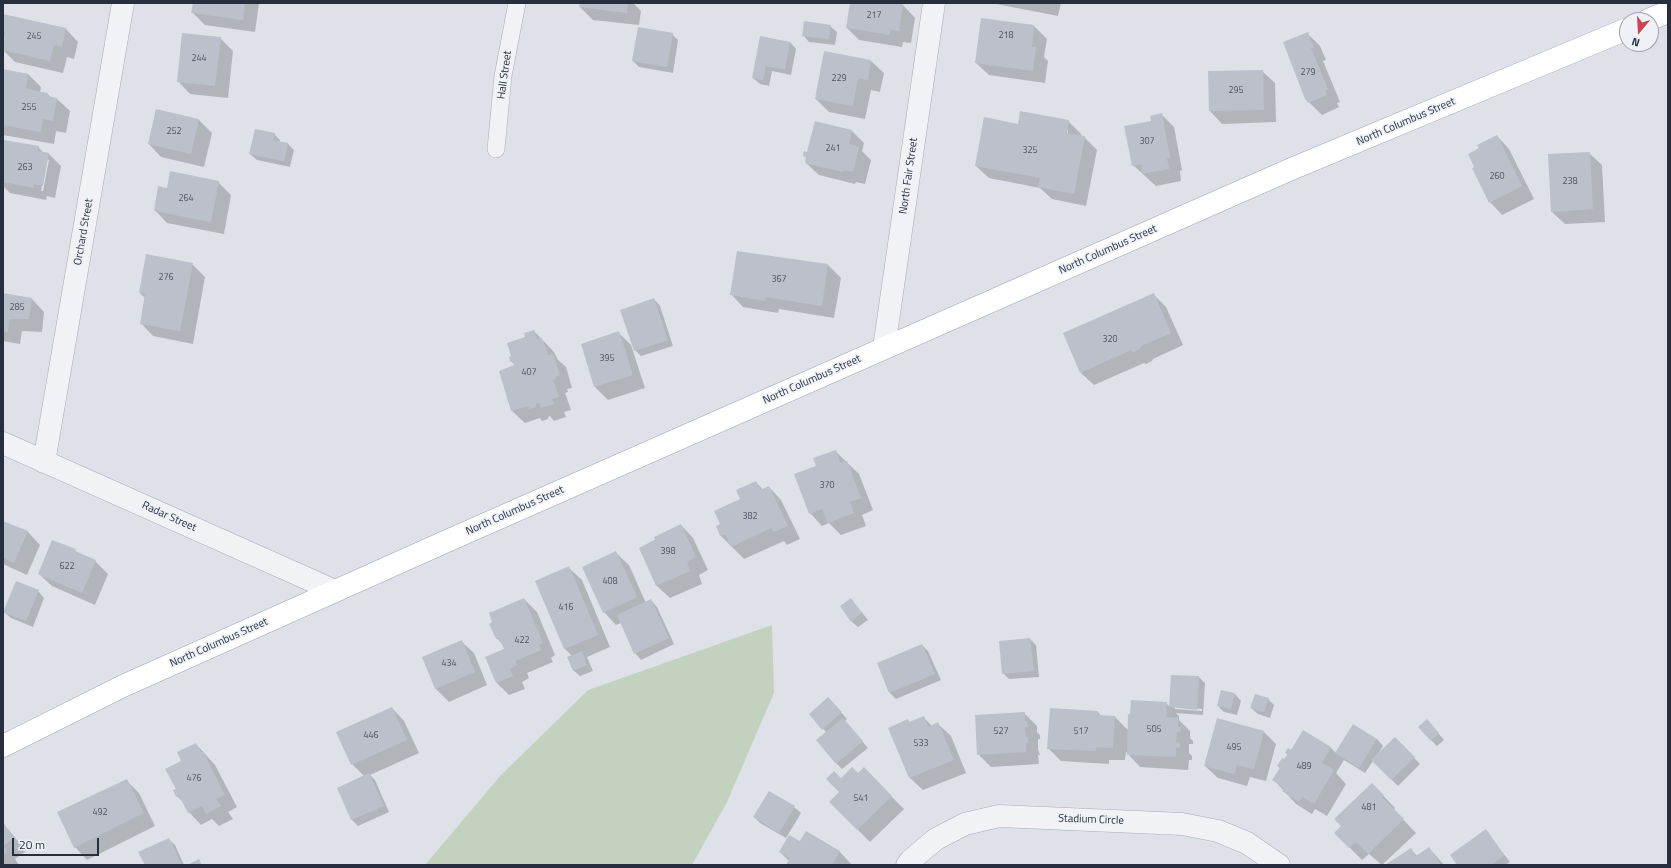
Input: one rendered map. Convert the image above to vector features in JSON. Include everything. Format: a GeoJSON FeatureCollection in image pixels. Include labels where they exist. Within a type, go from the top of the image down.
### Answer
{"type":"FeatureCollection","features":[{"type":"Feature","properties":{"kind":"main road","name":"North Columbus Street"},"geometry":{"type":"LineString","coordinates":[[3,746],[123,686],[884,348],[1290,170],[1619,32]]}},
{"type":"Feature","properties":{"kind":"street","name":"Orchard Street"},"geometry":{"type":"LineString","coordinates":[[44,462],[123,3]]}},
{"type":"Feature","properties":{"kind":"street","name":"North Fair Street"},"geometry":{"type":"LineString","coordinates":[[884,348],[934,3]]}},
{"type":"Feature","properties":{"kind":"street","name":"Radar Street"},"geometry":{"type":"LineString","coordinates":[[3,443],[335,591]]}},
{"type":"Feature","properties":{"kind":"street","name":"Stadium Circle"},"geometry":{"type":"LineString","coordinates":[[907,865],[936,839],[965,824],[999,816],[1182,824],[1218,831],[1247,843],[1279,865]]}},
{"type":"Feature","properties":{"kind":"lane","name":"Hall Street"},"geometry":{"type":"LineString","coordinates":[[496,148],[503,76],[517,3]]}},
{"type":"Feature","properties":{"kind":"green space"},"geometry":{"type":"Polygon","coordinates":[[[772,625],[774,693],[727,802],[692,865],[425,865],[500,776],[588,690],[772,625]]]}},
{"type":"Feature","properties":{"kind":"building"},"geometry":{"type":"Polygon","coordinates":[[[193,3],[245,3],[243,20],[191,13],[193,3]]]}},
{"type":"Feature","properties":{"kind":"building"},"geometry":{"type":"Polygon","coordinates":[[[580,3],[628,3],[627,13],[579,7],[580,3]]]}},
{"type":"Feature","properties":{"kind":"building"},"geometry":{"type":"Polygon","coordinates":[[[850,3],[903,4],[899,31],[890,30],[890,35],[846,28],[850,3]]]}},
{"type":"Feature","properties":{"kind":"building"},"geometry":{"type":"Polygon","coordinates":[[[3,14],[66,28],[62,47],[54,45],[50,61],[3,50],[5,32],[3,32],[3,14]]]}},
{"type":"Feature","properties":{"kind":"building"},"geometry":{"type":"Polygon","coordinates":[[[981,18],[1034,25],[1032,47],[1036,47],[1033,71],[975,63],[981,18]]]}},
{"type":"Feature","properties":{"kind":"building"},"geometry":{"type":"Polygon","coordinates":[[[804,21],[831,25],[829,39],[802,36],[804,21]]]}},
{"type":"Feature","properties":{"kind":"building"},"geometry":{"type":"Polygon","coordinates":[[[638,27],[673,33],[667,67],[632,61],[638,27]]]}},
{"type":"Feature","properties":{"kind":"building"},"geometry":{"type":"Polygon","coordinates":[[[1308,32],[1314,48],[1311,48],[1328,89],[1326,91],[1327,95],[1308,103],[1305,99],[1283,42],[1308,32]]]}},
{"type":"Feature","properties":{"kind":"building"},"geometry":{"type":"Polygon","coordinates":[[[182,33],[221,37],[215,86],[177,82],[182,33]]]}},
{"type":"Feature","properties":{"kind":"building"},"geometry":{"type":"Polygon","coordinates":[[[760,36],[790,42],[785,69],[766,66],[763,80],[752,78],[760,36]]]}},
{"type":"Feature","properties":{"kind":"building"},"geometry":{"type":"Polygon","coordinates":[[[824,51],[871,60],[868,80],[858,78],[853,106],[815,99],[824,51]]]}},
{"type":"Feature","properties":{"kind":"building"},"geometry":{"type":"Polygon","coordinates":[[[3,69],[28,74],[26,89],[48,93],[48,96],[57,98],[53,121],[43,119],[41,132],[3,125],[3,69]]]}},
{"type":"Feature","properties":{"kind":"building"},"geometry":{"type":"Polygon","coordinates":[[[1263,70],[1264,110],[1209,111],[1208,71],[1263,70]]]}},
{"type":"Feature","properties":{"kind":"building"},"geometry":{"type":"Polygon","coordinates":[[[156,109],[199,119],[191,154],[148,144],[156,109]]]}},
{"type":"Feature","properties":{"kind":"building"},"geometry":{"type":"Polygon","coordinates":[[[1020,111],[1069,120],[1067,133],[1085,136],[1074,194],[1038,187],[1040,178],[975,166],[984,117],[1018,124],[1020,111]]]}},
{"type":"Feature","properties":{"kind":"building"},"geometry":{"type":"Polygon","coordinates":[[[1162,113],[1170,158],[1167,158],[1169,169],[1142,174],[1141,164],[1132,166],[1124,126],[1151,121],[1150,116],[1162,113]]]}},
{"type":"Feature","properties":{"kind":"building"},"geometry":{"type":"Polygon","coordinates":[[[815,121],[852,130],[849,144],[859,147],[853,172],[843,170],[843,172],[805,163],[806,157],[803,156],[804,151],[807,152],[815,121]]]}},
{"type":"Feature","properties":{"kind":"building"},"geometry":{"type":"Polygon","coordinates":[[[255,129],[275,133],[273,140],[288,143],[284,161],[249,154],[255,129]]]}},
{"type":"Feature","properties":{"kind":"building"},"geometry":{"type":"Polygon","coordinates":[[[1497,135],[1522,186],[1489,203],[1472,168],[1474,167],[1468,154],[1479,148],[1477,145],[1497,135]]]}},
{"type":"Feature","properties":{"kind":"building"},"geometry":{"type":"Polygon","coordinates":[[[4,140],[39,146],[38,151],[49,153],[43,186],[34,184],[34,188],[3,182],[4,140]]]}},
{"type":"Feature","properties":{"kind":"building"},"geometry":{"type":"Polygon","coordinates":[[[1590,152],[1593,209],[1551,212],[1548,154],[1590,152]]]}},
{"type":"Feature","properties":{"kind":"building"},"geometry":{"type":"Polygon","coordinates":[[[170,171],[219,181],[211,222],[154,211],[158,186],[167,188],[170,171]]]}},
{"type":"Feature","properties":{"kind":"building"},"geometry":{"type":"Polygon","coordinates":[[[737,251],[828,264],[822,306],[766,297],[765,301],[730,295],[737,251]]]}},
{"type":"Feature","properties":{"kind":"building"},"geometry":{"type":"Polygon","coordinates":[[[146,254],[193,263],[180,331],[140,324],[145,294],[139,293],[146,254]]]}},
{"type":"Feature","properties":{"kind":"building"},"geometry":{"type":"Polygon","coordinates":[[[3,293],[32,298],[29,319],[9,319],[8,332],[3,331],[3,293]]]}},
{"type":"Feature","properties":{"kind":"building"},"geometry":{"type":"Polygon","coordinates":[[[1154,293],[1171,333],[1141,346],[1140,349],[1133,352],[1131,350],[1080,373],[1063,333],[1154,293]]]}},
{"type":"Feature","properties":{"kind":"building"},"geometry":{"type":"Polygon","coordinates":[[[654,298],[668,340],[634,351],[620,310],[654,298]]]}},
{"type":"Feature","properties":{"kind":"building"},"geometry":{"type":"Polygon","coordinates":[[[534,330],[537,339],[542,338],[548,355],[553,354],[560,375],[555,377],[556,379],[553,380],[559,397],[552,399],[554,404],[541,408],[539,403],[536,404],[536,407],[529,409],[528,406],[511,411],[499,371],[514,365],[513,361],[510,362],[509,357],[511,356],[507,343],[525,337],[524,333],[534,330]]]}},
{"type":"Feature","properties":{"kind":"building"},"geometry":{"type":"Polygon","coordinates":[[[619,331],[633,375],[594,387],[581,344],[619,331]]]}},
{"type":"Feature","properties":{"kind":"building"},"geometry":{"type":"Polygon","coordinates":[[[836,450],[840,463],[847,461],[861,498],[850,502],[854,513],[828,523],[822,509],[809,514],[794,474],[816,466],[813,458],[836,450]]]}},
{"type":"Feature","properties":{"kind":"building"},"geometry":{"type":"Polygon","coordinates":[[[756,481],[760,490],[769,486],[788,526],[774,532],[771,528],[731,547],[725,534],[720,536],[716,526],[720,524],[714,511],[740,499],[736,490],[756,481]]]}},
{"type":"Feature","properties":{"kind":"building"},"geometry":{"type":"Polygon","coordinates":[[[3,521],[28,531],[14,563],[3,558],[3,521]]]}},
{"type":"Feature","properties":{"kind":"building"},"geometry":{"type":"Polygon","coordinates":[[[681,524],[696,557],[687,562],[690,571],[656,586],[639,548],[655,540],[654,537],[681,524]]]}},
{"type":"Feature","properties":{"kind":"building"},"geometry":{"type":"Polygon","coordinates":[[[52,540],[76,549],[75,551],[96,560],[82,593],[38,574],[52,540]]]}},
{"type":"Feature","properties":{"kind":"building"},"geometry":{"type":"Polygon","coordinates":[[[616,551],[637,597],[603,613],[582,567],[616,551]]]}},
{"type":"Feature","properties":{"kind":"building"},"geometry":{"type":"Polygon","coordinates":[[[569,566],[598,635],[564,649],[535,581],[569,566]]]}},
{"type":"Feature","properties":{"kind":"building"},"geometry":{"type":"Polygon","coordinates":[[[16,581],[39,590],[26,621],[3,612],[16,581]]]}},
{"type":"Feature","properties":{"kind":"building"},"geometry":{"type":"Polygon","coordinates":[[[524,598],[543,643],[539,645],[541,650],[515,661],[517,665],[510,669],[513,676],[496,683],[485,657],[504,649],[499,638],[496,639],[489,624],[492,622],[489,613],[524,598]]]}},
{"type":"Feature","properties":{"kind":"building"},"geometry":{"type":"Polygon","coordinates":[[[851,598],[862,613],[851,622],[840,606],[851,598]]]}},
{"type":"Feature","properties":{"kind":"building"},"geometry":{"type":"Polygon","coordinates":[[[651,599],[669,638],[634,654],[617,615],[651,599]]]}},
{"type":"Feature","properties":{"kind":"building"},"geometry":{"type":"Polygon","coordinates":[[[1030,638],[1034,671],[1002,674],[999,641],[1030,638]]]}},
{"type":"Feature","properties":{"kind":"building"},"geometry":{"type":"Polygon","coordinates":[[[462,640],[475,672],[435,689],[422,657],[462,640]]]}},
{"type":"Feature","properties":{"kind":"building"},"geometry":{"type":"Polygon","coordinates":[[[922,644],[935,674],[889,693],[877,663],[922,644]]]}},
{"type":"Feature","properties":{"kind":"building"},"geometry":{"type":"Polygon","coordinates":[[[582,651],[587,665],[573,671],[567,657],[582,651]]]}},
{"type":"Feature","properties":{"kind":"building"},"geometry":{"type":"Polygon","coordinates":[[[1171,675],[1199,676],[1197,710],[1169,707],[1171,675]]]}},
{"type":"Feature","properties":{"kind":"building"},"geometry":{"type":"Polygon","coordinates":[[[1221,690],[1235,693],[1231,709],[1217,706],[1221,690]]]}},
{"type":"Feature","properties":{"kind":"building"},"geometry":{"type":"Polygon","coordinates":[[[1255,694],[1269,698],[1264,712],[1250,708],[1255,694]]]}},
{"type":"Feature","properties":{"kind":"building"},"geometry":{"type":"Polygon","coordinates":[[[828,697],[842,712],[822,730],[809,714],[828,697]]]}},
{"type":"Feature","properties":{"kind":"building"},"geometry":{"type":"Polygon","coordinates":[[[1131,700],[1167,702],[1166,717],[1178,718],[1178,727],[1181,727],[1180,732],[1177,732],[1176,742],[1180,743],[1180,748],[1176,747],[1176,757],[1127,755],[1128,714],[1130,714],[1131,700]]]}},
{"type":"Feature","properties":{"kind":"building"},"geometry":{"type":"Polygon","coordinates":[[[392,707],[407,740],[351,765],[336,732],[392,707]]]}},
{"type":"Feature","properties":{"kind":"building"},"geometry":{"type":"Polygon","coordinates":[[[1050,708],[1098,711],[1098,715],[1115,716],[1113,748],[1096,747],[1096,751],[1047,749],[1050,708]]]}},
{"type":"Feature","properties":{"kind":"building"},"geometry":{"type":"Polygon","coordinates":[[[1025,712],[1025,721],[1027,721],[1028,727],[1025,727],[1026,737],[1028,737],[1026,752],[977,755],[975,715],[1025,712]]]}},
{"type":"Feature","properties":{"kind":"building"},"geometry":{"type":"Polygon","coordinates":[[[924,716],[928,727],[938,722],[954,760],[909,778],[888,728],[908,719],[909,722],[924,716]]]}},
{"type":"Feature","properties":{"kind":"building"},"geometry":{"type":"Polygon","coordinates":[[[843,718],[863,741],[836,764],[816,740],[843,718]]]}},
{"type":"Feature","properties":{"kind":"building"},"geometry":{"type":"Polygon","coordinates":[[[1217,718],[1264,731],[1254,769],[1237,765],[1234,774],[1204,766],[1217,718]]]}},
{"type":"Feature","properties":{"kind":"building"},"geometry":{"type":"Polygon","coordinates":[[[1427,719],[1439,733],[1431,741],[1418,727],[1427,719]]]}},
{"type":"Feature","properties":{"kind":"building"},"geometry":{"type":"Polygon","coordinates":[[[1353,724],[1377,739],[1359,768],[1335,753],[1353,724]]]}},
{"type":"Feature","properties":{"kind":"building"},"geometry":{"type":"Polygon","coordinates":[[[1303,730],[1331,747],[1322,763],[1334,770],[1314,804],[1302,797],[1299,802],[1282,791],[1284,788],[1272,780],[1280,768],[1277,766],[1282,758],[1284,759],[1288,754],[1285,753],[1288,748],[1291,750],[1303,730]]]}},
{"type":"Feature","properties":{"kind":"building"},"geometry":{"type":"Polygon","coordinates":[[[1395,737],[1415,757],[1391,780],[1371,760],[1395,737]]]}},
{"type":"Feature","properties":{"kind":"building"},"geometry":{"type":"Polygon","coordinates":[[[196,743],[201,752],[203,751],[225,795],[216,799],[221,806],[206,814],[202,806],[188,813],[179,795],[176,797],[173,790],[176,789],[165,769],[181,761],[177,752],[196,743]]]}},
{"type":"Feature","properties":{"kind":"building"},"geometry":{"type":"Polygon","coordinates":[[[852,767],[858,773],[864,767],[892,796],[857,830],[829,802],[839,792],[826,779],[834,771],[841,778],[852,767]]]}},
{"type":"Feature","properties":{"kind":"building"},"geometry":{"type":"Polygon","coordinates":[[[369,773],[384,806],[351,820],[337,788],[369,773]]]}},
{"type":"Feature","properties":{"kind":"building"},"geometry":{"type":"Polygon","coordinates":[[[127,779],[144,813],[74,848],[57,812],[127,779]]]}},
{"type":"Feature","properties":{"kind":"building"},"geometry":{"type":"Polygon","coordinates":[[[1372,783],[1384,795],[1382,797],[1404,819],[1368,854],[1356,842],[1349,848],[1334,833],[1341,826],[1334,819],[1372,783]]]}},
{"type":"Feature","properties":{"kind":"building"},"geometry":{"type":"Polygon","coordinates":[[[769,791],[795,806],[779,833],[753,817],[769,791]]]}},
{"type":"Feature","properties":{"kind":"building"},"geometry":{"type":"Polygon","coordinates":[[[3,823],[14,838],[3,846],[3,823]]]}},
{"type":"Feature","properties":{"kind":"building"},"geometry":{"type":"Polygon","coordinates":[[[1486,829],[1504,855],[1491,865],[1457,865],[1450,855],[1486,829]]]}},
{"type":"Feature","properties":{"kind":"building"},"geometry":{"type":"Polygon","coordinates":[[[806,831],[840,851],[832,865],[786,865],[790,858],[779,852],[789,835],[800,841],[806,831]]]}},
{"type":"Feature","properties":{"kind":"building"},"geometry":{"type":"Polygon","coordinates":[[[169,838],[182,865],[145,865],[138,852],[169,838]]]}},
{"type":"Feature","properties":{"kind":"building"},"geometry":{"type":"Polygon","coordinates":[[[3,846],[8,852],[3,855],[3,846]]]}},
{"type":"Feature","properties":{"kind":"building"},"geometry":{"type":"Polygon","coordinates":[[[1429,847],[1441,865],[1385,865],[1411,848],[1416,856],[1429,847]]]}},
{"type":"Feature","properties":{"kind":"building"},"geometry":{"type":"Polygon","coordinates":[[[199,859],[202,865],[187,865],[199,859]]]}}]}
